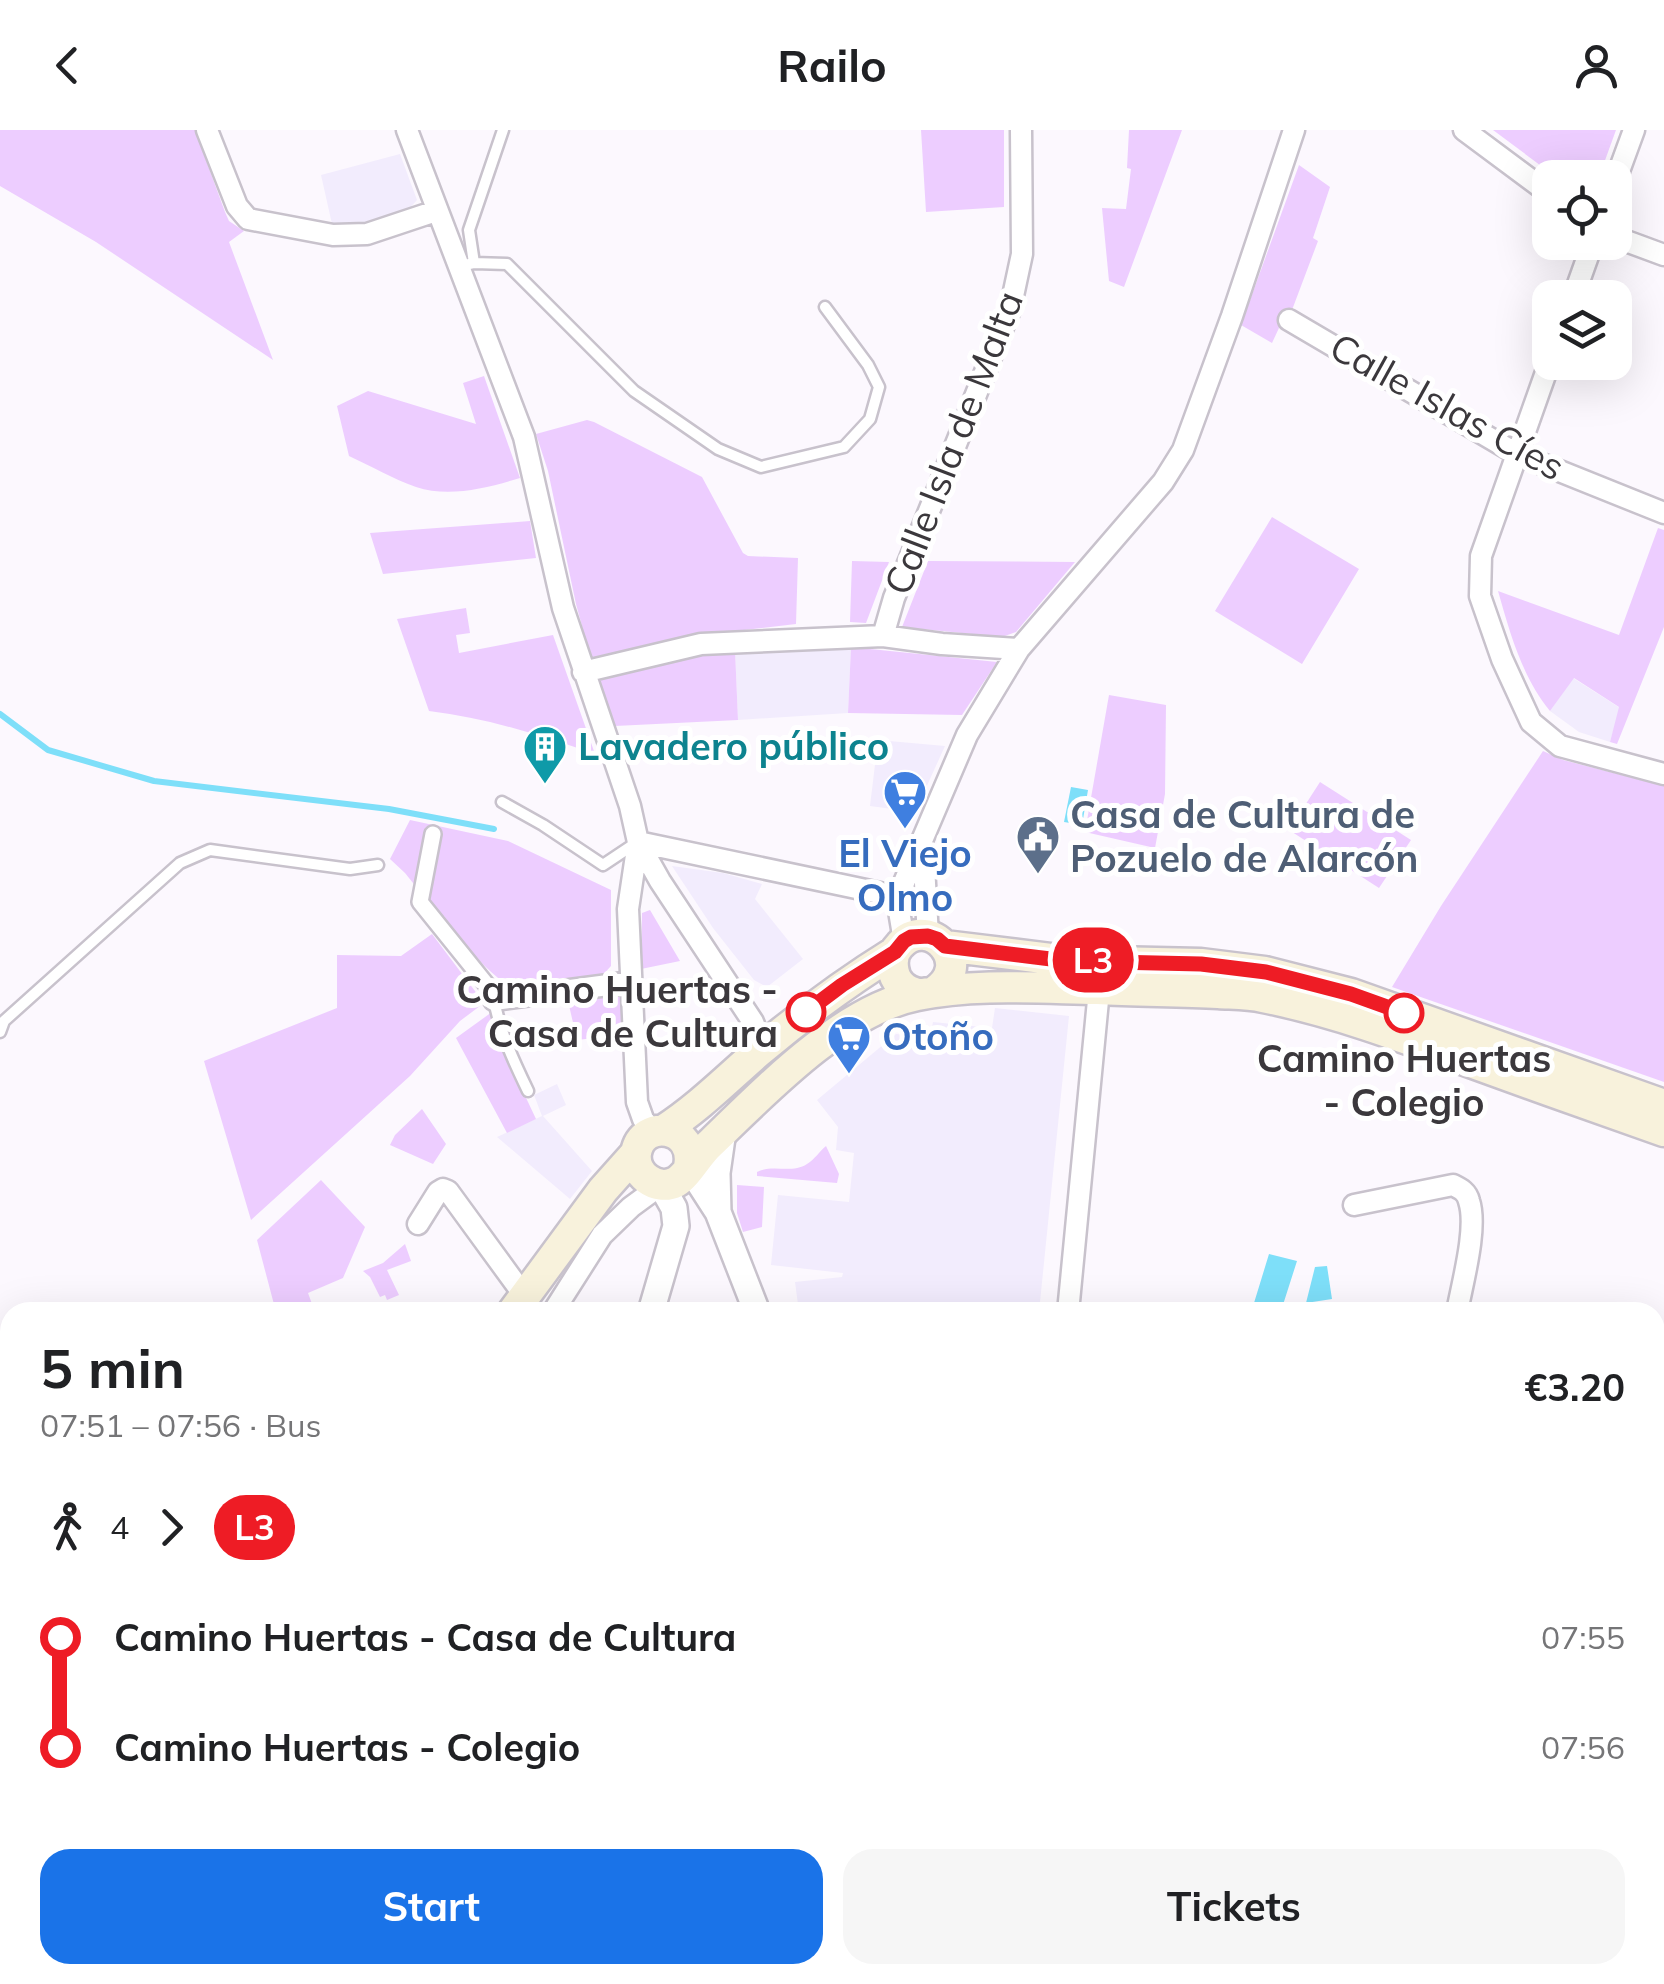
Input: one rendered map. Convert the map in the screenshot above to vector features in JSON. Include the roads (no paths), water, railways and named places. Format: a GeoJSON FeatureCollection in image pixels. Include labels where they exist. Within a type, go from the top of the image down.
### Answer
{"type":"FeatureCollection","features":[{"type":"Feature","properties":{"kind":"main road"},"geometry":{"type":"LineString","coordinates":[[918,944],[892,961],[902,987],[926,993],[1020,986],[1259,996],[1341,1015],[1664,1131]]}},
{"type":"Feature","properties":{"kind":"main road"},"geometry":{"type":"LineString","coordinates":[[688,1167],[690,1152],[684,1140],[672,1132],[651,1138],[637,1165],[642,1176],[650,1181],[676,1182],[723,1130],[838,1030],[948,980],[950,954],[918,944]]}},
{"type":"Feature","properties":{"kind":"main road"},"geometry":{"type":"LineString","coordinates":[[521,1302],[603,1190],[651,1138],[700,1104],[842,985],[918,944],[1067,961],[1201,964],[1266,972],[1351,994],[1664,1104]]}},
{"type":"Feature","properties":{"kind":"street"},"geometry":{"type":"LineString","coordinates":[[207,130],[237,206],[248,219],[333,235],[367,234],[436,211]]}},
{"type":"Feature","properties":{"kind":"street"},"geometry":{"type":"LineString","coordinates":[[407,130],[436,211],[466,266],[524,437],[563,608],[630,806],[638,842],[753,1022],[759,1052]]}},
{"type":"Feature","properties":{"kind":"street","name":"Calle Isla de Malta"},"geometry":{"type":"LineString","coordinates":[[883,636],[894,598],[1010,310],[1022,254],[1021,130]]}},
{"type":"Feature","properties":{"kind":"street"},"geometry":{"type":"LineString","coordinates":[[897,899],[967,735],[1019,649],[1164,482],[1183,450],[1294,130]]}},
{"type":"Feature","properties":{"kind":"street"},"geometry":{"type":"LineString","coordinates":[[1464,130],[1532,181]]}},
{"type":"Feature","properties":{"kind":"street"},"geometry":{"type":"LineString","coordinates":[[1623,160],[1634,130]]}},
{"type":"Feature","properties":{"kind":"street"},"geometry":{"type":"LineString","coordinates":[[1632,243],[1664,255]]}},
{"type":"Feature","properties":{"kind":"street","name":"Calle Islas Cíes"},"geometry":{"type":"LineString","coordinates":[[1288,320],[1516,454],[1664,512]]}},
{"type":"Feature","properties":{"kind":"street"},"geometry":{"type":"LineString","coordinates":[[1543,380],[1481,556],[1480,596],[1531,722],[1560,746],[1664,774]]}},
{"type":"Feature","properties":{"kind":"street"},"geometry":{"type":"LineString","coordinates":[[584,672],[701,644],[883,636],[1019,649]]}},
{"type":"Feature","properties":{"kind":"street"},"geometry":{"type":"LineString","coordinates":[[433,834],[420,902],[490,989],[494,1000],[631,982]]}},
{"type":"Feature","properties":{"kind":"street"},"geometry":{"type":"LineString","coordinates":[[638,842],[897,899],[918,944]]}},
{"type":"Feature","properties":{"kind":"street"},"geometry":{"type":"LineString","coordinates":[[638,842],[628,910],[631,982],[637,1102],[651,1138]]}},
{"type":"Feature","properties":{"kind":"street"},"geometry":{"type":"LineString","coordinates":[[918,944],[922,842]]}},
{"type":"Feature","properties":{"kind":"street"},"geometry":{"type":"LineString","coordinates":[[1069,1302],[1098,990]]}},
{"type":"Feature","properties":{"kind":"street"},"geometry":{"type":"LineString","coordinates":[[718,1212],[717,1173],[723,1130]]}},
{"type":"Feature","properties":{"kind":"street"},"geometry":{"type":"LineString","coordinates":[[688,1167],[718,1212],[753,1302]]}},
{"type":"Feature","properties":{"kind":"street"},"geometry":{"type":"LineString","coordinates":[[560,1302],[602,1235],[661,1184],[674,1208],[676,1226],[653,1302]]}},
{"type":"Feature","properties":{"kind":"street"},"geometry":{"type":"LineString","coordinates":[[1354,1205],[1453,1185],[1464,1190],[1470,1202],[1472,1227],[1459,1302]]}},
{"type":"Feature","properties":{"kind":"street"},"geometry":{"type":"LineString","coordinates":[[418,1224],[438,1192],[448,1191],[517,1302]]}},
{"type":"Feature","properties":{"kind":"lane"},"geometry":{"type":"LineString","coordinates":[[503,130],[469,230],[466,266],[507,264],[634,391],[718,449],[761,467],[844,447],[870,419],[880,387],[825,307]]}},
{"type":"Feature","properties":{"kind":"lane"},"geometry":{"type":"LineString","coordinates":[[502,802],[603,866],[638,842]]}},
{"type":"Feature","properties":{"kind":"lane"},"geometry":{"type":"LineString","coordinates":[[0,1032],[4,1021],[180,863],[210,850],[350,869],[378,865]]}},
{"type":"Feature","properties":{"kind":"lane"},"geometry":{"type":"LineString","coordinates":[[494,1000],[528,1091]]}},
{"type":"Feature","properties":{"kind":"water"},"geometry":{"type":"Polygon","coordinates":[[[1071,787],[1088,790],[1082,825],[1064,822],[1071,787]]]}},
{"type":"Feature","properties":{"kind":"water"},"geometry":{"type":"Polygon","coordinates":[[[1269,1254],[1297,1261],[1284,1302],[1254,1302],[1269,1254]]]}},
{"type":"Feature","properties":{"kind":"water"},"geometry":{"type":"Polygon","coordinates":[[[1327,1266],[1332,1299],[1306,1302],[1315,1267],[1327,1266]]]}},
{"type":"Feature","properties":{"kind":"waterway"},"geometry":{"type":"LineString","coordinates":[[0,714],[48,750],[154,781],[389,809],[494,829]]}},
{"type":"Feature","properties":{"kind":"place","name":"Lavadero público"},"geometry":{"type":"Point","coordinates":[545,785]}},
{"type":"Feature","properties":{"kind":"place","name":"El Viejo Olmo"},"geometry":{"type":"Point","coordinates":[905,830]}},
{"type":"Feature","properties":{"kind":"place","name":"Casa de Cultura de Pozuelo de Alarcón"},"geometry":{"type":"Point","coordinates":[1038,875]}},
{"type":"Feature","properties":{"kind":"place","name":"Camino Huertas - Casa de Cultura"},"geometry":{"type":"Point","coordinates":[806,1012]}},
{"type":"Feature","properties":{"kind":"place","name":"Camino Huertas - Colegio"},"geometry":{"type":"Point","coordinates":[1404,1013]}},
{"type":"Feature","properties":{"kind":"place","name":"Otoño"},"geometry":{"type":"Point","coordinates":[849,1075]}}]}
